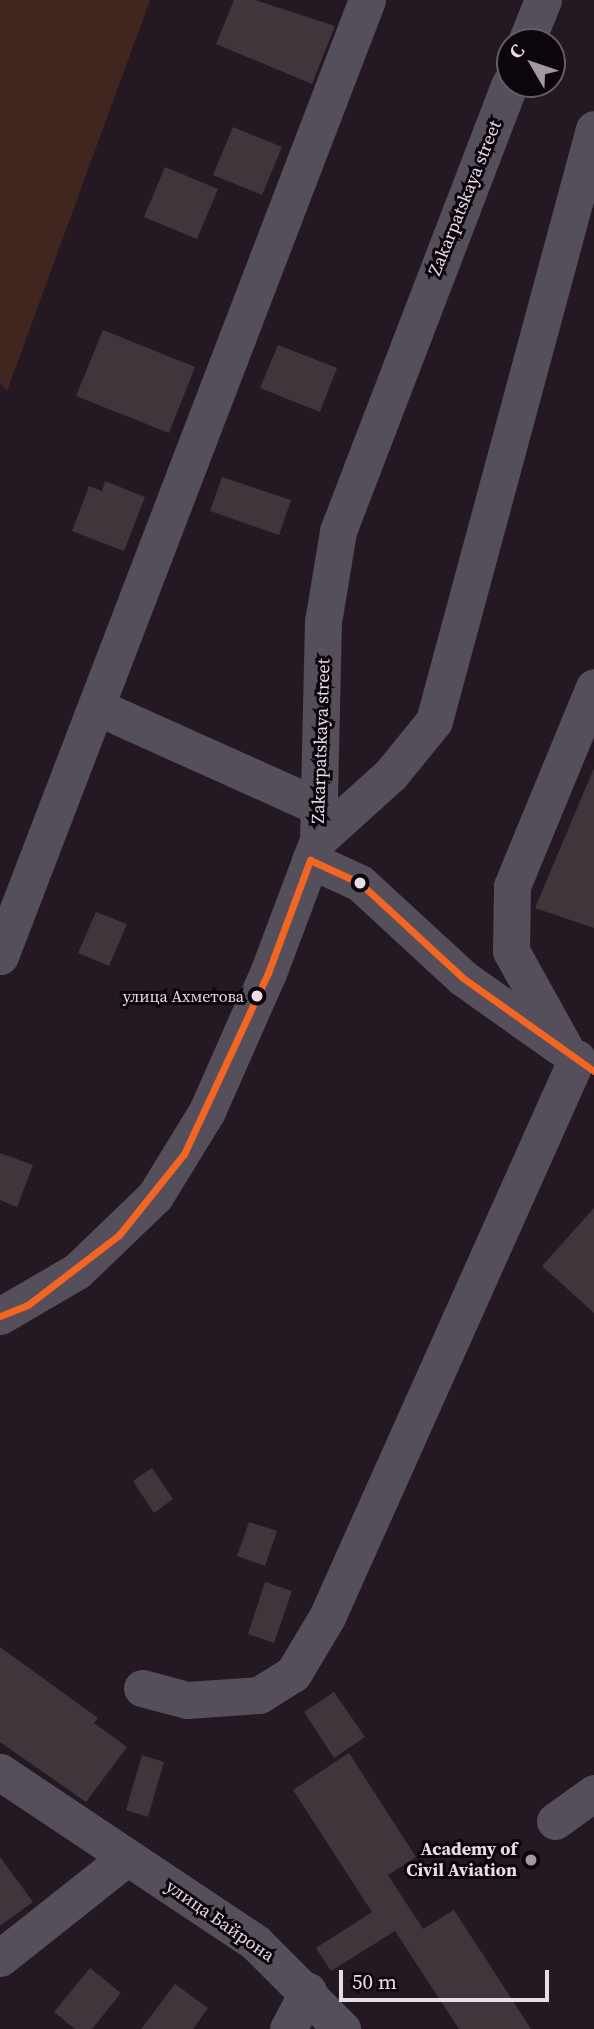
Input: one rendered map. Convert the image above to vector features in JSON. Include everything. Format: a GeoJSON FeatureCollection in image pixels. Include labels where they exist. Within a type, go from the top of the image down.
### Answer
{"type":"FeatureCollection","features":[{"type":"Feature","properties":{"kind":"street"},"geometry":{"type":"LineString","coordinates":[[0,956],[367,0]]}},
{"type":"Feature","properties":{"kind":"street","name":"Zakarpatskaya street"},"geometry":{"type":"LineString","coordinates":[[0,1316],[29,1304],[119,1235],[184,1154],[262,986],[316,836],[323,622],[338,531],[504,98]]}},
{"type":"Feature","properties":{"kind":"street"},"geometry":{"type":"LineString","coordinates":[[316,836],[391,774],[434,721],[594,130]]}},
{"type":"Feature","properties":{"kind":"street"},"geometry":{"type":"LineString","coordinates":[[579,1060],[511,951],[512,886],[594,687]]}},
{"type":"Feature","properties":{"kind":"street"},"geometry":{"type":"LineString","coordinates":[[97,706],[316,836],[360,883],[463,978],[579,1060]]}},
{"type":"Feature","properties":{"kind":"street"},"geometry":{"type":"LineString","coordinates":[[142,1688],[187,1700],[259,1695],[293,1674],[327,1617],[579,1060]]}},
{"type":"Feature","properties":{"kind":"street","name":"улица Байрона"},"geometry":{"type":"LineString","coordinates":[[0,1772],[256,1943],[308,1991],[342,2029]]}},
{"type":"Feature","properties":{"kind":"street"},"geometry":{"type":"LineString","coordinates":[[555,1821],[594,1793]]}},
{"type":"Feature","properties":{"kind":"street"},"geometry":{"type":"LineString","coordinates":[[0,1958],[126,1858]]}},
{"type":"Feature","properties":{"kind":"street"},"geometry":{"type":"LineString","coordinates":[[288,2029],[308,1991]]}},
{"type":"Feature","properties":{"kind":"shaded area"},"geometry":{"type":"Polygon","coordinates":[[[0,0],[150,0],[7,391],[0,383],[0,0]]]}},
{"type":"Feature","properties":{"kind":"building"},"geometry":{"type":"Polygon","coordinates":[[[234,0],[255,0],[335,26],[312,84],[216,44],[234,0]]]}},
{"type":"Feature","properties":{"kind":"building"},"geometry":{"type":"Polygon","coordinates":[[[233,127],[282,147],[262,195],[213,175],[233,127]]]}},
{"type":"Feature","properties":{"kind":"building"},"geometry":{"type":"Polygon","coordinates":[[[165,167],[218,189],[197,239],[144,217],[165,167]]]}},
{"type":"Feature","properties":{"kind":"building"},"geometry":{"type":"Polygon","coordinates":[[[103,330],[195,367],[169,433],[76,396],[103,330]]]}},
{"type":"Feature","properties":{"kind":"building"},"geometry":{"type":"Polygon","coordinates":[[[278,345],[337,368],[320,412],[260,388],[278,345]]]}},
{"type":"Feature","properties":{"kind":"building"},"geometry":{"type":"Polygon","coordinates":[[[222,477],[291,500],[279,535],[210,511],[222,477]]]}},
{"type":"Feature","properties":{"kind":"building"},"geometry":{"type":"Polygon","coordinates":[[[105,481],[145,497],[124,551],[72,531],[89,486],[102,491],[105,481]]]}},
{"type":"Feature","properties":{"kind":"building"},"geometry":{"type":"Polygon","coordinates":[[[594,768],[594,928],[535,908],[594,768]]]}},
{"type":"Feature","properties":{"kind":"building"},"geometry":{"type":"Polygon","coordinates":[[[96,912],[127,924],[109,966],[78,953],[96,912]]]}},
{"type":"Feature","properties":{"kind":"building"},"geometry":{"type":"Polygon","coordinates":[[[0,1153],[33,1165],[17,1207],[0,1200],[0,1153]]]}},
{"type":"Feature","properties":{"kind":"building"},"geometry":{"type":"Polygon","coordinates":[[[594,1208],[594,1313],[542,1266],[594,1208]]]}},
{"type":"Feature","properties":{"kind":"building"},"geometry":{"type":"Polygon","coordinates":[[[152,1468],[173,1499],[154,1513],[133,1481],[152,1468]]]}},
{"type":"Feature","properties":{"kind":"building"},"geometry":{"type":"Polygon","coordinates":[[[249,1522],[277,1531],[265,1566],[237,1556],[249,1522]]]}},
{"type":"Feature","properties":{"kind":"building"},"geometry":{"type":"Polygon","coordinates":[[[265,1582],[292,1591],[274,1643],[248,1634],[265,1582]]]}},
{"type":"Feature","properties":{"kind":"building"},"geometry":{"type":"Polygon","coordinates":[[[0,1647],[98,1718],[94,1723],[127,1747],[86,1802],[0,1742],[0,1647]]]}},
{"type":"Feature","properties":{"kind":"building"},"geometry":{"type":"Polygon","coordinates":[[[334,1692],[365,1737],[334,1758],[304,1712],[334,1692]]]}},
{"type":"Feature","properties":{"kind":"building"},"geometry":{"type":"Polygon","coordinates":[[[349,1753],[416,1857],[388,1875],[423,1929],[454,1910],[531,2029],[459,2029],[395,1931],[331,1971],[316,1948],[372,1912],[293,1790],[349,1753]]]}},
{"type":"Feature","properties":{"kind":"building"},"geometry":{"type":"Polygon","coordinates":[[[142,1755],[164,1762],[148,1817],[126,1810],[142,1755]]]}},
{"type":"Feature","properties":{"kind":"building"},"geometry":{"type":"Polygon","coordinates":[[[0,1857],[33,1902],[0,1926],[0,1857]]]}},
{"type":"Feature","properties":{"kind":"building"},"geometry":{"type":"Polygon","coordinates":[[[90,1968],[121,1993],[92,2029],[75,2029],[54,2012],[90,1968]]]}},
{"type":"Feature","properties":{"kind":"building"},"geometry":{"type":"Polygon","coordinates":[[[175,1984],[208,2008],[193,2029],[141,2029],[175,1984]]]}},
{"type":"Feature","properties":{"kind":"transit line"},"geometry":{"type":"LineString","coordinates":[[0,1316],[29,1304],[119,1235],[184,1154],[268,973],[310,860],[360,883],[463,978],[594,1071]]}},
{"type":"Feature","properties":{"kind":"place","name":"улица Ахметова"},"geometry":{"type":"Point","coordinates":[257,996]}},
{"type":"Feature","properties":{"kind":"place","name":"Academy of Civil Aviation"},"geometry":{"type":"Point","coordinates":[531,1860]}}]}
